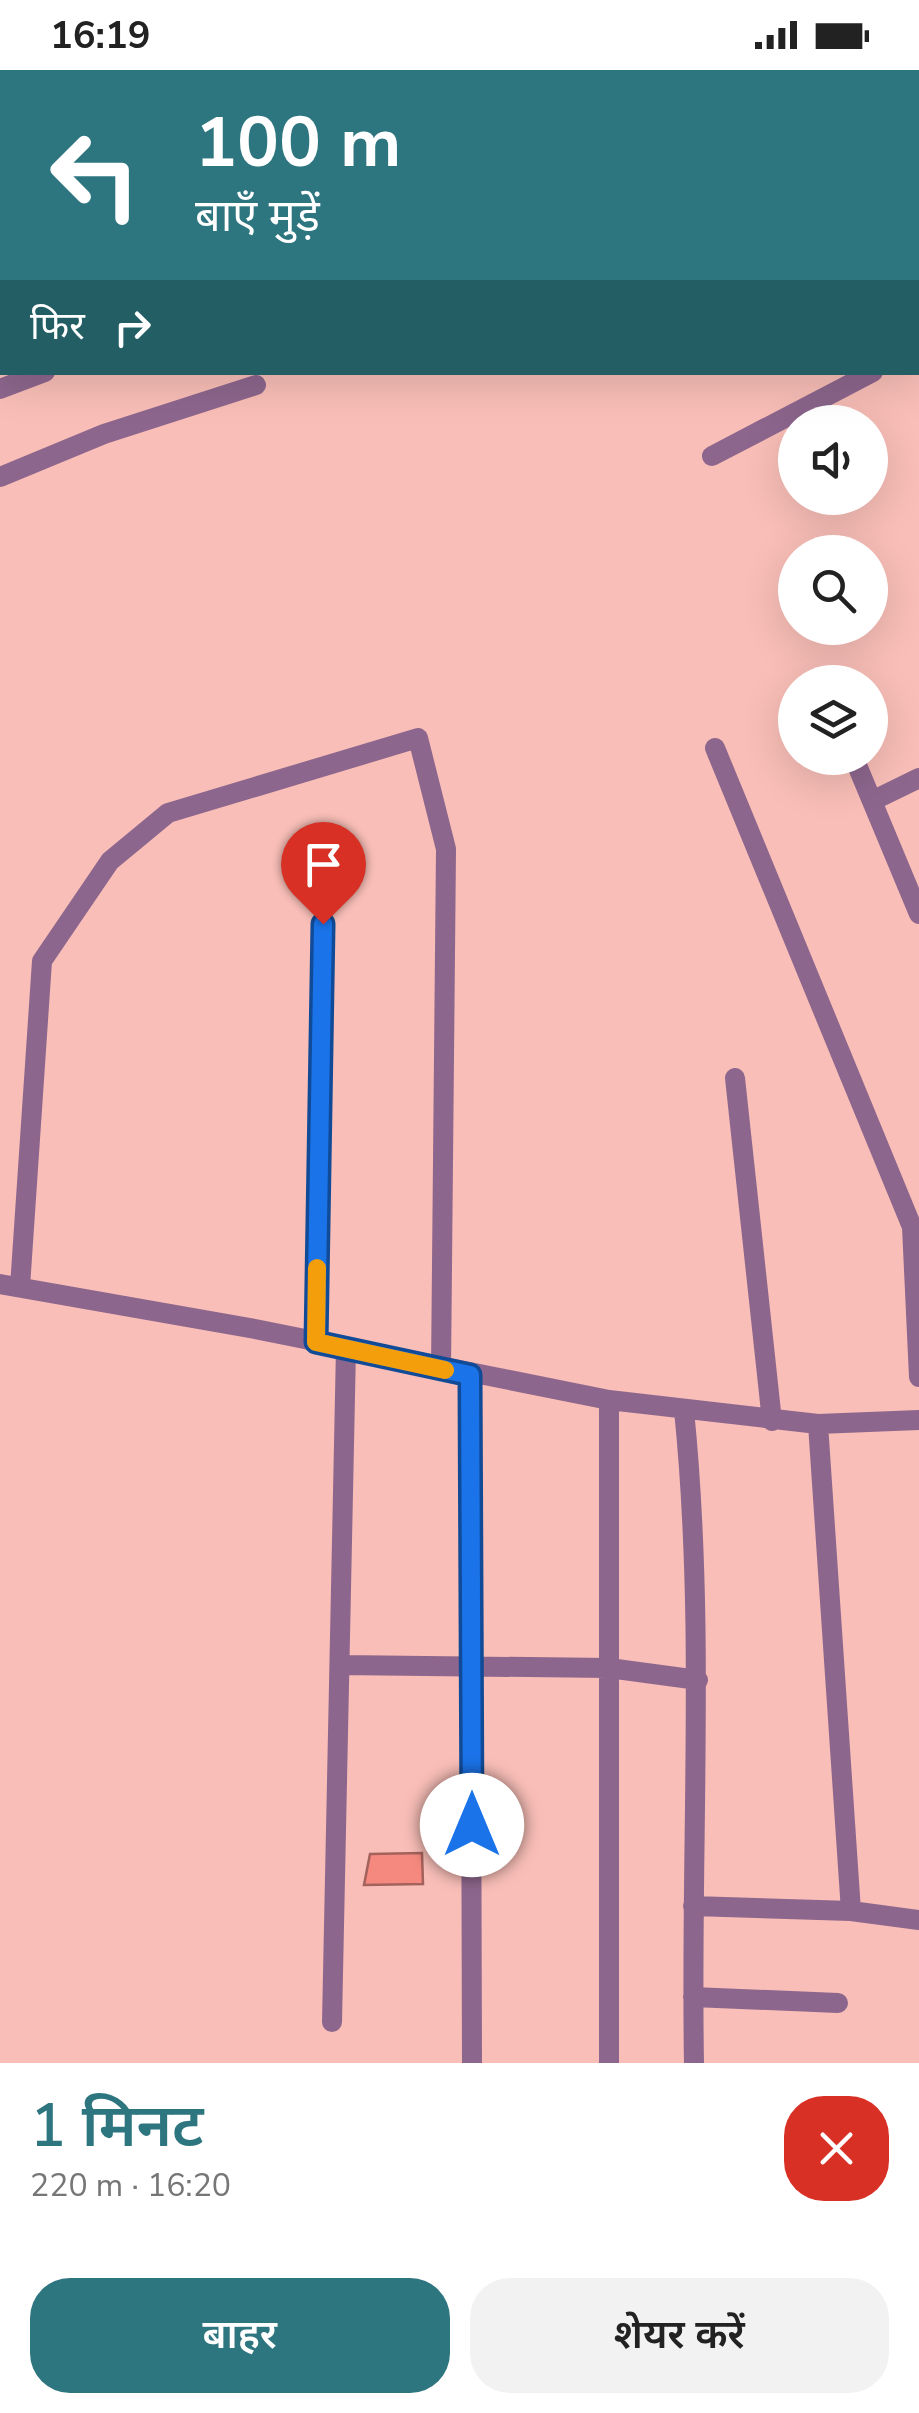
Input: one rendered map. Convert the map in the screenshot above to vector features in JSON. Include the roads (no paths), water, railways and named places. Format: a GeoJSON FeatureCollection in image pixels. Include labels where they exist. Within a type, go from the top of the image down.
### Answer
{"type":"FeatureCollection","features":[{"type":"Feature","properties":{"kind":"street"},"geometry":{"type":"LineString","coordinates":[[0,390],[38,375]]}},
{"type":"Feature","properties":{"kind":"street"},"geometry":{"type":"LineString","coordinates":[[712,456],[868,375]]}},
{"type":"Feature","properties":{"kind":"street"},"geometry":{"type":"LineString","coordinates":[[0,477],[104,434],[256,385]]}},
{"type":"Feature","properties":{"kind":"street"},"geometry":{"type":"LineString","coordinates":[[441,1369],[446,849],[418,738],[168,814],[110,860],[42,961],[10,1286],[316,1342],[346,1348],[441,1369],[470,1375],[609,1400],[818,1424],[919,1420]]}},
{"type":"Feature","properties":{"kind":"street"},"geometry":{"type":"LineString","coordinates":[[715,748],[912,1226],[919,1377]]}},
{"type":"Feature","properties":{"kind":"street"},"geometry":{"type":"LineString","coordinates":[[861,775],[919,914]]}},
{"type":"Feature","properties":{"kind":"street"},"geometry":{"type":"LineString","coordinates":[[872,801],[919,778]]}},
{"type":"Feature","properties":{"kind":"street"},"geometry":{"type":"LineString","coordinates":[[316,1342],[323,924]]}},
{"type":"Feature","properties":{"kind":"street"},"geometry":{"type":"LineString","coordinates":[[736,1078],[772,1421]]}},
{"type":"Feature","properties":{"kind":"street"},"geometry":{"type":"LineString","coordinates":[[332,2022],[346,1348]]}},
{"type":"Feature","properties":{"kind":"street"},"geometry":{"type":"LineString","coordinates":[[470,1375],[472,2063]]}},
{"type":"Feature","properties":{"kind":"street"},"geometry":{"type":"LineString","coordinates":[[608,2063],[609,1400]]}},
{"type":"Feature","properties":{"kind":"street"},"geometry":{"type":"LineString","coordinates":[[684,1410],[695,1518],[698,1680],[694,2063]]}},
{"type":"Feature","properties":{"kind":"street"},"geometry":{"type":"LineString","coordinates":[[818,1424],[851,1911]]}},
{"type":"Feature","properties":{"kind":"street"},"geometry":{"type":"LineString","coordinates":[[341,1665],[609,1668],[698,1680]]}},
{"type":"Feature","properties":{"kind":"street"},"geometry":{"type":"LineString","coordinates":[[694,1906],[851,1911],[919,1920]]}},
{"type":"Feature","properties":{"kind":"street"},"geometry":{"type":"LineString","coordinates":[[693,1997],[838,2003]]}}]}
